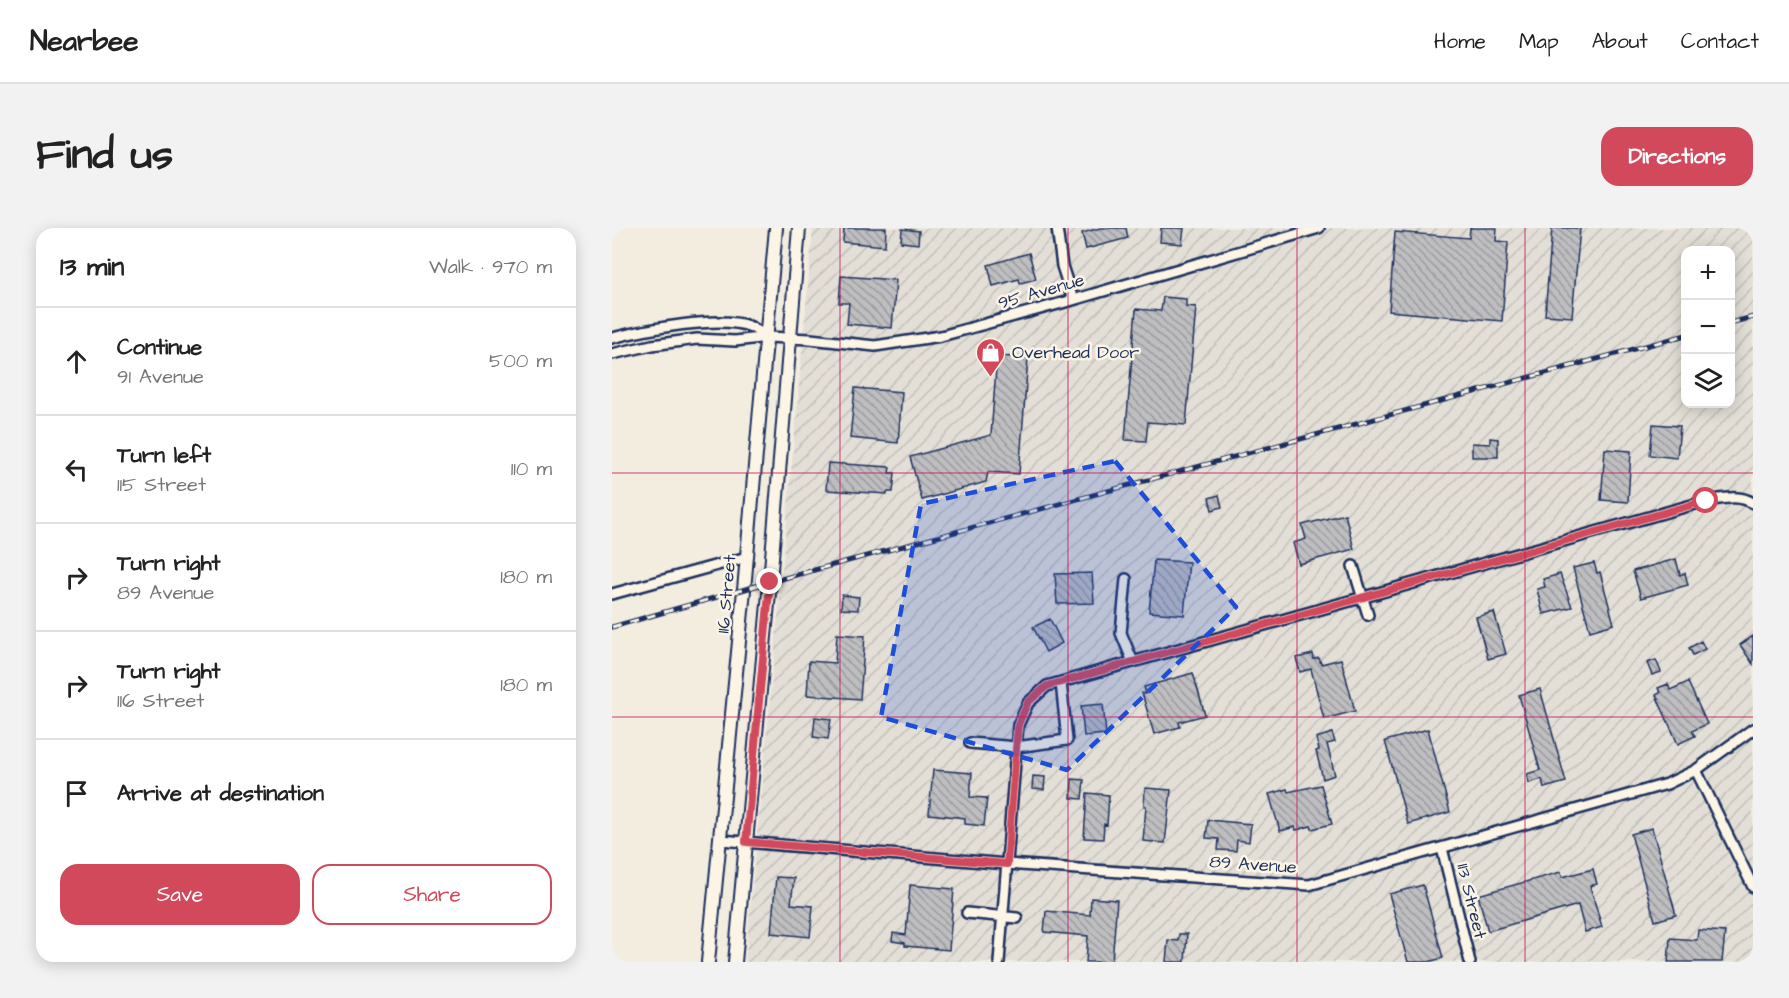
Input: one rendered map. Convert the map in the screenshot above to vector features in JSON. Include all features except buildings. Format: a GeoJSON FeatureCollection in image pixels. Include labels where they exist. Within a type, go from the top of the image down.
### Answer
{"type":"FeatureCollection","features":[{"type":"Feature","properties":{"kind":"main road","name":"116 Street"},"geometry":{"type":"LineString","coordinates":[[708,962],[776,228]]}},
{"type":"Feature","properties":{"kind":"main road"},"geometry":{"type":"LineString","coordinates":[[735,962],[800,228]]}},
{"type":"Feature","properties":{"kind":"street"},"geometry":{"type":"LineString","coordinates":[[1058,228],[1062,266],[1073,300]]}},
{"type":"Feature","properties":{"kind":"street","name":"95 Avenue"},"geometry":{"type":"LineString","coordinates":[[612,354],[679,341],[713,339],[735,341],[767,337],[875,346],[941,336],[1318,228]]}},
{"type":"Feature","properties":{"kind":"street","name":"95 Avenue"},"geometry":{"type":"LineString","coordinates":[[612,338],[665,327],[709,323],[732,323],[750,327],[767,337]]}},
{"type":"Feature","properties":{"kind":"street"},"geometry":{"type":"LineString","coordinates":[[999,962],[1018,725],[1028,702],[1047,686],[1706,501],[1733,497],[1753,503]]}},
{"type":"Feature","properties":{"kind":"street"},"geometry":{"type":"LineString","coordinates":[[612,594],[747,557]]}},
{"type":"Feature","properties":{"kind":"street"},"geometry":{"type":"LineString","coordinates":[[1353,566],[1368,615]]}},
{"type":"Feature","properties":{"kind":"street"},"geometry":{"type":"LineString","coordinates":[[1126,579],[1121,633],[1133,662]]}},
{"type":"Feature","properties":{"kind":"street"},"geometry":{"type":"LineString","coordinates":[[970,743],[1016,747],[1067,740],[1062,682]]}},
{"type":"Feature","properties":{"kind":"street","name":"89 Avenue"},"geometry":{"type":"LineString","coordinates":[[721,840],[1007,864],[1309,885],[1667,784],[1696,770],[1753,729]]}},
{"type":"Feature","properties":{"kind":"street"},"geometry":{"type":"LineString","coordinates":[[1696,770],[1753,887]]}},
{"type":"Feature","properties":{"kind":"street","name":"113 Street"},"geometry":{"type":"LineString","coordinates":[[1442,848],[1470,962]]}},
{"type":"Feature","properties":{"kind":"street"},"geometry":{"type":"LineString","coordinates":[[967,913],[1017,918]]}},
{"type":"Feature","properties":{"kind":"highlighted area"},"geometry":{"type":"Polygon","coordinates":[[[1115,461],[1236,607],[1067,770],[881,717],[921,504],[1115,461]]]}},
{"type":"Feature","properties":{"kind":"shaded area"},"geometry":{"type":"Polygon","coordinates":[[[813,228],[1753,228],[1753,962],[745,962],[813,228]]]}},
{"type":"Feature","properties":{"kind":"railway"},"geometry":{"type":"LineString","coordinates":[[1735,322],[1753,317]]}},
{"type":"Feature","properties":{"kind":"railway"},"geometry":{"type":"LineString","coordinates":[[612,627],[770,582],[1681,336]]}},
{"type":"Feature","properties":{"kind":"place","name":"Overhead Door"},"geometry":{"type":"Point","coordinates":[991,378]}},
{"type":"Feature","properties":{"kind":"route"},"geometry":{"type":"LineString","coordinates":[[770,582],[746,842],[1007,864],[1018,725],[1028,702],[1047,686],[1706,501]]}}]}
